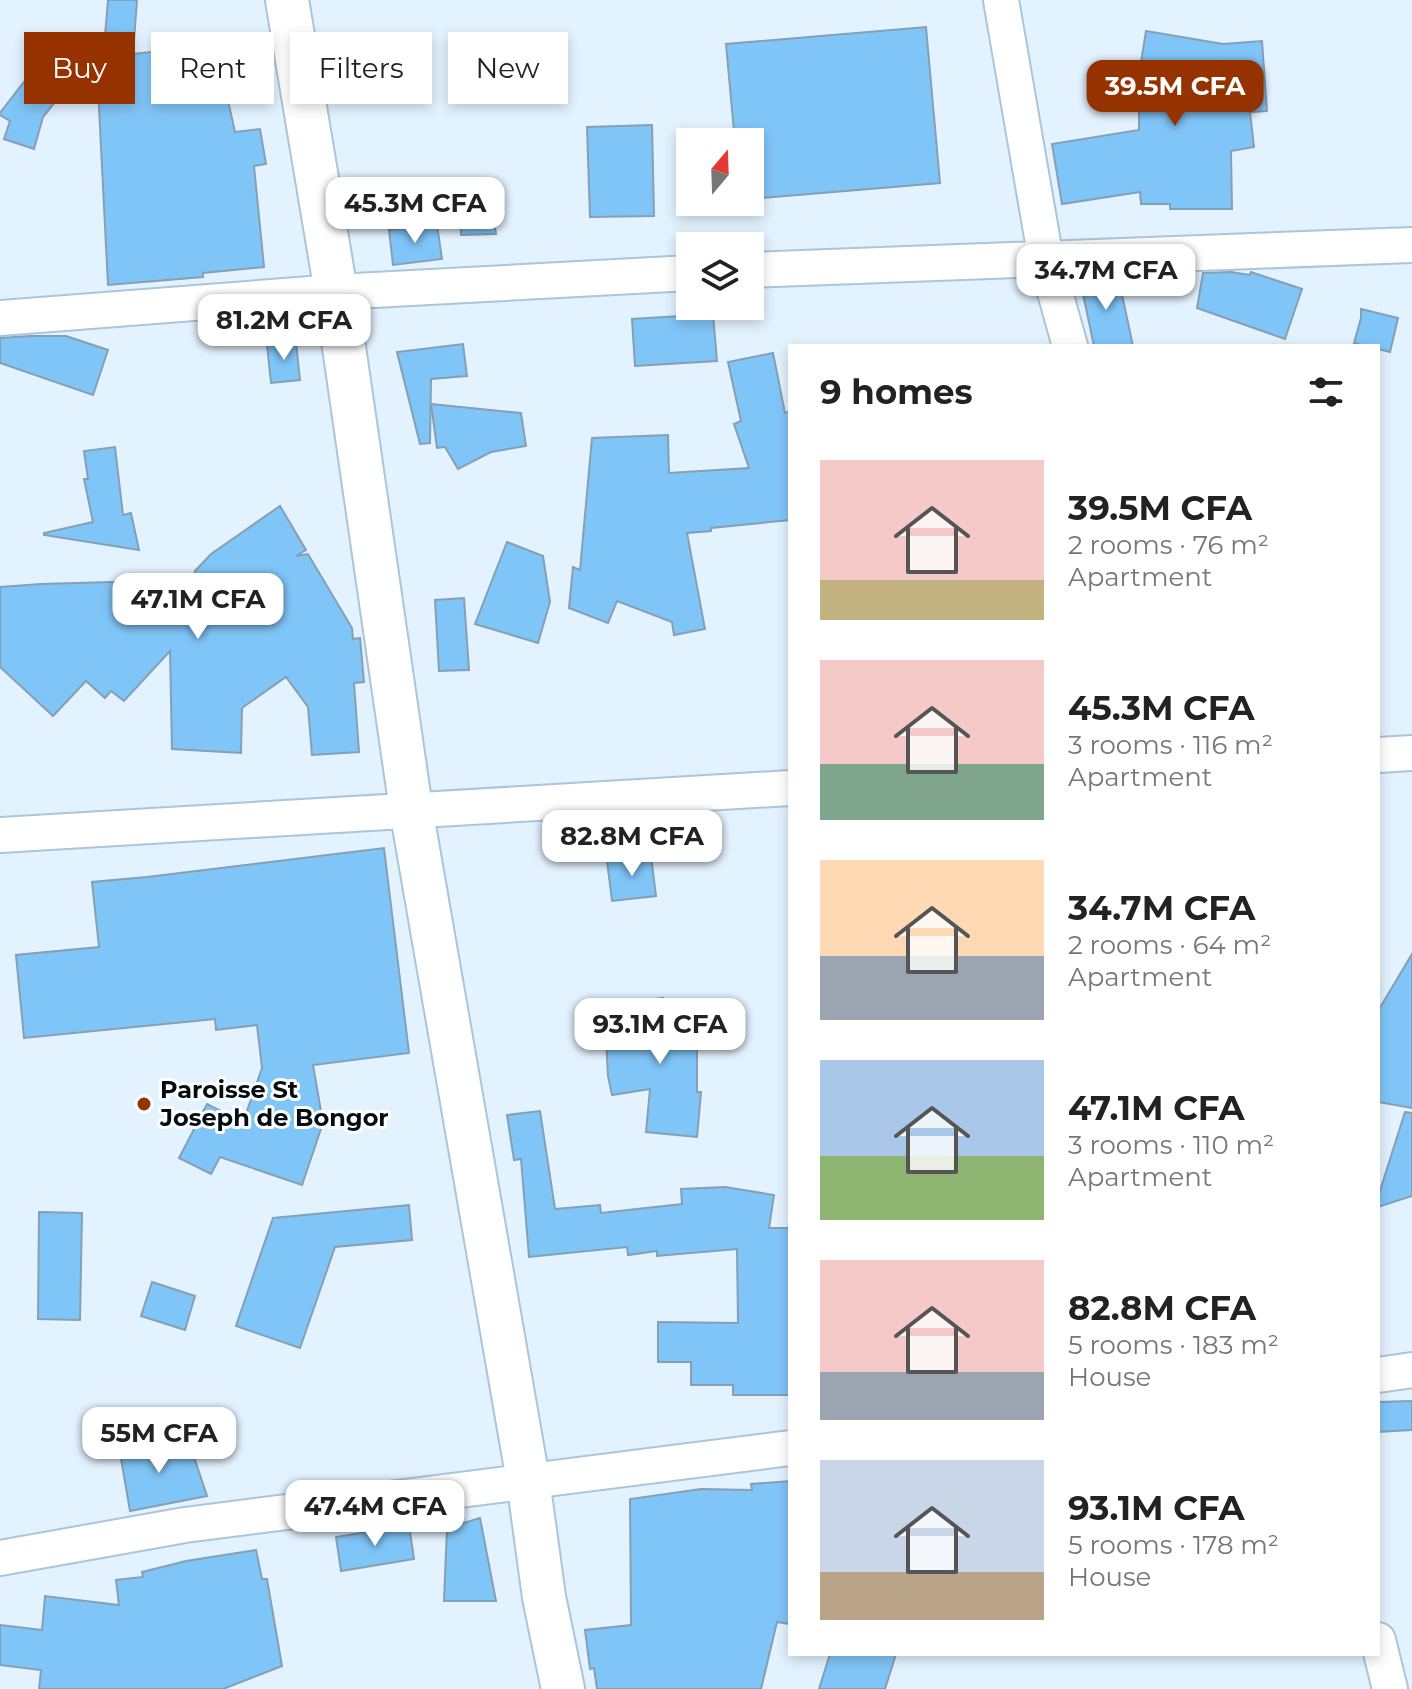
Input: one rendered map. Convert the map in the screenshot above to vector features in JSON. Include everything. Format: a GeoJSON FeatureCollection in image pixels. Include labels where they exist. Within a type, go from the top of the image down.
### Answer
{"type":"FeatureCollection","features":[{"type":"Feature","properties":{"kind":"street"},"geometry":{"type":"LineString","coordinates":[[287,0],[336,292],[411,809],[528,1480],[544,1597],[563,1689]]}},
{"type":"Feature","properties":{"kind":"street"},"geometry":{"type":"LineString","coordinates":[[1001,0],[1046,260],[1069,344]]}},
{"type":"Feature","properties":{"kind":"street"},"geometry":{"type":"LineString","coordinates":[[764,270],[1412,245]]}},
{"type":"Feature","properties":{"kind":"street"},"geometry":{"type":"LineString","coordinates":[[0,318],[336,292],[676,274]]}},
{"type":"Feature","properties":{"kind":"street"},"geometry":{"type":"LineString","coordinates":[[1380,755],[1412,753]]}},
{"type":"Feature","properties":{"kind":"street"},"geometry":{"type":"LineString","coordinates":[[0,835],[788,788]]}},
{"type":"Feature","properties":{"kind":"street"},"geometry":{"type":"LineString","coordinates":[[1380,1375],[1412,1370]]}},
{"type":"Feature","properties":{"kind":"street"},"geometry":{"type":"LineString","coordinates":[[0,1558],[185,1525],[788,1448]]}},
{"type":"Feature","properties":{"kind":"street"},"geometry":{"type":"LineString","coordinates":[[1380,1648],[1390,1689]]}},
{"type":"Feature","properties":{"kind":"building"},"geometry":{"type":"Polygon","coordinates":[[[108,0],[137,0],[135,32],[105,32],[108,0]]]}},
{"type":"Feature","properties":{"kind":"building"},"geometry":{"type":"Polygon","coordinates":[[[926,27],[940,183],[764,198],[764,128],[734,128],[726,44],[926,27]]]}},
{"type":"Feature","properties":{"kind":"building"},"geometry":{"type":"Polygon","coordinates":[[[1146,31],[1223,44],[1262,41],[1267,111],[1250,112],[1254,147],[1231,151],[1232,209],[1170,209],[1170,204],[1141,204],[1140,192],[1062,204],[1052,144],[1139,130],[1139,75],[1146,31]]]}},
{"type":"Feature","properties":{"kind":"building"},"geometry":{"type":"Polygon","coordinates":[[[151,52],[151,104],[229,104],[235,132],[260,129],[266,164],[254,166],[264,267],[203,273],[203,277],[108,285],[99,104],[135,104],[135,54],[151,52]]]}},
{"type":"Feature","properties":{"kind":"building"},"geometry":{"type":"Polygon","coordinates":[[[24,82],[24,104],[53,104],[43,117],[34,149],[4,139],[10,121],[0,113],[24,82]]]}},
{"type":"Feature","properties":{"kind":"building"},"geometry":{"type":"Polygon","coordinates":[[[652,125],[654,216],[590,217],[587,127],[652,125]]]}},
{"type":"Feature","properties":{"kind":"building"},"geometry":{"type":"Polygon","coordinates":[[[490,198],[496,234],[461,235],[460,199],[490,198]]]}},
{"type":"Feature","properties":{"kind":"building"},"geometry":{"type":"Polygon","coordinates":[[[437,225],[442,259],[393,265],[389,230],[437,225]]]}},
{"type":"Feature","properties":{"kind":"building"},"geometry":{"type":"Polygon","coordinates":[[[1251,272],[1302,289],[1285,339],[1197,308],[1203,273],[1250,275],[1251,272]]]}},
{"type":"Feature","properties":{"kind":"building"},"geometry":{"type":"Polygon","coordinates":[[[1118,276],[1133,344],[1094,344],[1080,280],[1118,276]]]}},
{"type":"Feature","properties":{"kind":"building"},"geometry":{"type":"Polygon","coordinates":[[[1361,309],[1398,318],[1390,352],[1380,350],[1380,344],[1354,343],[1361,309]]]}},
{"type":"Feature","properties":{"kind":"building"},"geometry":{"type":"Polygon","coordinates":[[[676,316],[676,320],[714,320],[717,361],[635,366],[632,319],[676,316]]]}},
{"type":"Feature","properties":{"kind":"building"},"geometry":{"type":"Polygon","coordinates":[[[66,336],[108,350],[93,395],[0,363],[0,338],[66,336]]]}},
{"type":"Feature","properties":{"kind":"building"},"geometry":{"type":"Polygon","coordinates":[[[296,342],[300,380],[271,383],[267,345],[296,342]]]}},
{"type":"Feature","properties":{"kind":"building"},"geometry":{"type":"Polygon","coordinates":[[[463,344],[467,376],[431,379],[430,443],[420,444],[397,352],[463,344]]]}},
{"type":"Feature","properties":{"kind":"building"},"geometry":{"type":"Polygon","coordinates":[[[773,353],[785,413],[788,412],[788,520],[687,533],[705,629],[674,635],[672,622],[617,601],[608,623],[569,608],[573,567],[580,570],[592,438],[668,435],[669,473],[749,468],[734,424],[741,421],[728,362],[773,353]]]}},
{"type":"Feature","properties":{"kind":"building"},"geometry":{"type":"Polygon","coordinates":[[[431,404],[521,413],[526,446],[491,452],[458,469],[445,447],[437,448],[431,404]]]}},
{"type":"Feature","properties":{"kind":"building"},"geometry":{"type":"Polygon","coordinates":[[[115,447],[123,515],[131,513],[139,550],[44,535],[93,522],[84,479],[88,479],[84,451],[115,447]]]}},
{"type":"Feature","properties":{"kind":"building"},"geometry":{"type":"Polygon","coordinates":[[[280,506],[306,550],[296,556],[308,554],[352,628],[353,639],[360,638],[364,682],[354,683],[359,752],[312,755],[308,707],[286,677],[242,708],[241,753],[172,749],[170,651],[124,701],[111,691],[105,698],[86,681],[53,716],[0,667],[0,587],[147,581],[154,614],[186,580],[194,580],[195,571],[211,554],[280,506]]]}},
{"type":"Feature","properties":{"kind":"building"},"geometry":{"type":"Polygon","coordinates":[[[507,542],[543,556],[550,602],[538,643],[475,624],[507,542]]]}},
{"type":"Feature","properties":{"kind":"building"},"geometry":{"type":"Polygon","coordinates":[[[464,598],[469,670],[439,671],[435,600],[464,598]]]}},
{"type":"Feature","properties":{"kind":"building"},"geometry":{"type":"Polygon","coordinates":[[[384,848],[409,1053],[313,1065],[323,1123],[302,1185],[220,1157],[211,1174],[179,1158],[207,1104],[243,1122],[262,1068],[257,1025],[216,1030],[215,1019],[24,1038],[16,955],[99,947],[92,882],[384,848]]]}},
{"type":"Feature","properties":{"kind":"building"},"geometry":{"type":"Polygon","coordinates":[[[651,856],[656,896],[612,901],[607,861],[651,856]]]}},
{"type":"Feature","properties":{"kind":"building"},"geometry":{"type":"Polygon","coordinates":[[[1412,954],[1412,1108],[1380,1102],[1380,1008],[1412,954]]]}},
{"type":"Feature","properties":{"kind":"building"},"geometry":{"type":"Polygon","coordinates":[[[663,998],[665,1012],[697,1006],[697,1092],[701,1092],[697,1137],[646,1132],[650,1089],[612,1095],[606,1038],[634,1036],[629,1002],[663,998]]]}},
{"type":"Feature","properties":{"kind":"building"},"geometry":{"type":"Polygon","coordinates":[[[540,1111],[555,1209],[600,1205],[601,1213],[682,1204],[681,1189],[725,1187],[774,1195],[769,1228],[788,1228],[788,1395],[733,1395],[733,1385],[691,1385],[691,1362],[658,1362],[658,1322],[738,1323],[737,1249],[657,1256],[657,1251],[628,1255],[627,1247],[529,1257],[521,1159],[514,1160],[507,1115],[540,1111]]]}},
{"type":"Feature","properties":{"kind":"building"},"geometry":{"type":"Polygon","coordinates":[[[1405,1112],[1412,1113],[1412,1196],[1380,1206],[1380,1191],[1405,1112]]]}},
{"type":"Feature","properties":{"kind":"building"},"geometry":{"type":"Polygon","coordinates":[[[409,1205],[412,1240],[335,1247],[300,1348],[236,1326],[273,1218],[409,1205]]]}},
{"type":"Feature","properties":{"kind":"building"},"geometry":{"type":"Polygon","coordinates":[[[39,1212],[82,1213],[80,1320],[38,1319],[39,1212]]]}},
{"type":"Feature","properties":{"kind":"building"},"geometry":{"type":"Polygon","coordinates":[[[152,1282],[195,1296],[185,1330],[141,1316],[152,1282]]]}},
{"type":"Feature","properties":{"kind":"building"},"geometry":{"type":"Polygon","coordinates":[[[1412,1401],[1412,1430],[1380,1432],[1380,1402],[1412,1401]]]}},
{"type":"Feature","properties":{"kind":"building"},"geometry":{"type":"Polygon","coordinates":[[[146,1436],[150,1458],[190,1445],[207,1496],[130,1511],[118,1441],[146,1436]]]}},
{"type":"Feature","properties":{"kind":"building"},"geometry":{"type":"Polygon","coordinates":[[[788,1481],[788,1624],[777,1622],[761,1689],[597,1689],[594,1668],[590,1669],[585,1630],[631,1625],[630,1499],[701,1489],[752,1490],[751,1484],[788,1481]]]}},
{"type":"Feature","properties":{"kind":"building"},"geometry":{"type":"Polygon","coordinates":[[[480,1518],[496,1601],[444,1601],[447,1528],[480,1518]]]}},
{"type":"Feature","properties":{"kind":"building"},"geometry":{"type":"Polygon","coordinates":[[[409,1525],[414,1559],[341,1571],[336,1537],[409,1525]]]}},
{"type":"Feature","properties":{"kind":"building"},"geometry":{"type":"Polygon","coordinates":[[[256,1550],[262,1579],[267,1579],[282,1666],[223,1689],[39,1689],[41,1670],[0,1665],[0,1625],[42,1630],[45,1596],[119,1605],[116,1580],[143,1577],[142,1572],[186,1561],[256,1550]]]}},
{"type":"Feature","properties":{"kind":"building"},"geometry":{"type":"Polygon","coordinates":[[[829,1656],[895,1656],[885,1689],[819,1689],[829,1656]]]}},
{"type":"Feature","properties":{"kind":"place","name":"Paroisse St Joseph de Bongor"},"geometry":{"type":"Point","coordinates":[144,1104]}}]}
